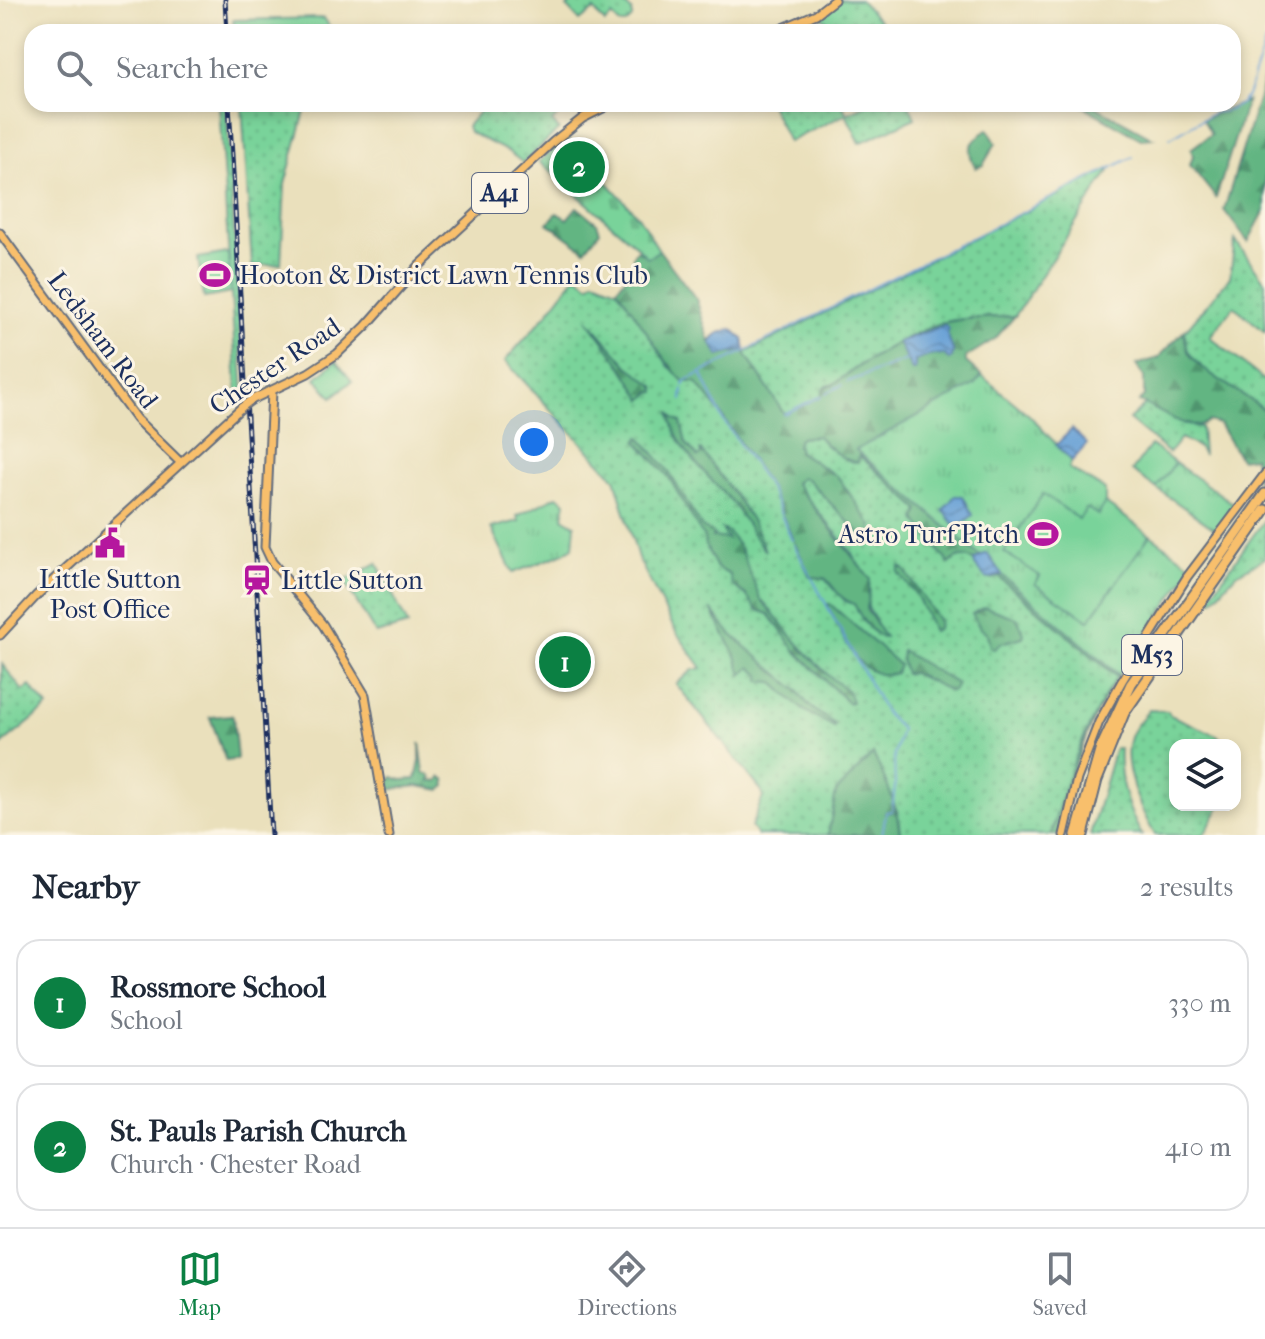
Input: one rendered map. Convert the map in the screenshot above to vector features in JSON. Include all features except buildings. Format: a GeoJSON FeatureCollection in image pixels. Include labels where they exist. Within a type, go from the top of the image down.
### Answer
{"type":"FeatureCollection","features":[{"type":"Feature","properties":{"kind":"highway","name":"M53"},"geometry":{"type":"LineString","coordinates":[[1076,835],[1101,748],[1131,684],[1265,494]]}},
{"type":"Feature","properties":{"kind":"highway","name":"M53"},"geometry":{"type":"LineString","coordinates":[[1083,835],[1097,780],[1124,713],[1265,510]]}},
{"type":"Feature","properties":{"kind":"main road"},"geometry":{"type":"LineString","coordinates":[[793,24],[816,14],[834,0]]}},
{"type":"Feature","properties":{"kind":"main road","name":"Chester Road"},"geometry":{"type":"LineString","coordinates":[[0,635],[37,595],[242,407],[337,354],[420,265],[553,142],[595,112]]}},
{"type":"Feature","properties":{"kind":"main road","name":"Ledsham Road"},"geometry":{"type":"LineString","coordinates":[[0,233],[136,419],[181,463]]}},
{"type":"Feature","properties":{"kind":"main road"},"geometry":{"type":"LineString","coordinates":[[272,391],[265,547],[272,562],[323,625],[365,695],[389,835]]}},
{"type":"Feature","properties":{"kind":"main road"},"geometry":{"type":"LineString","coordinates":[[251,400],[266,402],[270,412]]}},
{"type":"Feature","properties":{"kind":"main road"},"geometry":{"type":"LineString","coordinates":[[1064,835],[1077,779],[1099,722],[1187,577],[1265,474]]}},
{"type":"Feature","properties":{"kind":"green space"},"geometry":{"type":"Polygon","coordinates":[[[574,0],[618,0],[632,11],[632,18],[626,24],[620,24],[612,16],[605,23],[594,10],[580,21],[567,7],[574,0]]]}},
{"type":"Feature","properties":{"kind":"green space"},"geometry":{"type":"Polygon","coordinates":[[[840,0],[860,0],[882,24],[831,24],[821,16],[840,0]]]}},
{"type":"Feature","properties":{"kind":"green space"},"geometry":{"type":"Polygon","coordinates":[[[324,18],[328,24],[234,24],[233,20],[324,18]]]}},
{"type":"Feature","properties":{"kind":"green space"},"geometry":{"type":"Polygon","coordinates":[[[1265,77],[1265,210],[1248,242],[1224,210],[1265,77]]]}},
{"type":"Feature","properties":{"kind":"green space"},"geometry":{"type":"Polygon","coordinates":[[[1247,101],[1216,198],[1190,165],[1193,156],[1191,149],[1211,134],[1203,119],[1220,112],[1241,112],[1241,103],[1247,101]]]}},
{"type":"Feature","properties":{"kind":"green space"},"geometry":{"type":"Polygon","coordinates":[[[220,112],[226,112],[244,398],[238,403],[220,112]]]}},
{"type":"Feature","properties":{"kind":"green space"},"geometry":{"type":"Polygon","coordinates":[[[242,112],[305,112],[285,184],[281,264],[252,266],[242,112]]]}},
{"type":"Feature","properties":{"kind":"green space"},"geometry":{"type":"Polygon","coordinates":[[[479,112],[561,112],[552,122],[559,129],[523,163],[509,152],[469,132],[467,126],[479,112]]]}},
{"type":"Feature","properties":{"kind":"green space"},"geometry":{"type":"Polygon","coordinates":[[[774,112],[912,112],[915,118],[860,143],[846,114],[788,142],[774,112]]]}},
{"type":"Feature","properties":{"kind":"green space"},"geometry":{"type":"Polygon","coordinates":[[[1093,112],[1106,112],[1153,138],[1141,139],[1093,112]]]}},
{"type":"Feature","properties":{"kind":"green space"},"geometry":{"type":"Polygon","coordinates":[[[988,129],[996,143],[983,165],[976,168],[972,162],[972,146],[988,129]]]}},
{"type":"Feature","properties":{"kind":"green space"},"geometry":{"type":"Polygon","coordinates":[[[566,137],[638,216],[659,250],[648,258],[539,162],[566,137]]]}},
{"type":"Feature","properties":{"kind":"green space"},"geometry":{"type":"Polygon","coordinates":[[[1111,168],[1015,316],[939,324],[885,350],[834,384],[824,387],[822,396],[784,414],[745,353],[1111,168]]]}},
{"type":"Feature","properties":{"kind":"green space"},"geometry":{"type":"Polygon","coordinates":[[[577,207],[597,223],[600,231],[585,250],[548,223],[557,213],[567,219],[577,207]]]}},
{"type":"Feature","properties":{"kind":"green space"},"geometry":{"type":"Polygon","coordinates":[[[1235,240],[1265,282],[1265,332],[1234,306],[1210,337],[1265,381],[1265,411],[1202,367],[1186,344],[1184,332],[1230,277],[1235,240]]]}},
{"type":"Feature","properties":{"kind":"green space"},"geometry":{"type":"Polygon","coordinates":[[[637,250],[648,257],[659,250],[696,299],[710,342],[717,334],[732,329],[743,339],[745,353],[784,414],[821,396],[824,387],[834,384],[885,350],[939,324],[1015,316],[995,339],[966,357],[966,362],[982,376],[974,385],[856,450],[980,556],[974,560],[960,557],[949,564],[916,520],[919,509],[859,455],[858,462],[853,461],[836,453],[818,436],[799,438],[799,452],[838,477],[872,526],[872,532],[865,539],[808,480],[801,478],[795,483],[870,579],[867,611],[885,637],[871,630],[854,604],[841,596],[825,578],[810,577],[770,489],[719,411],[696,382],[684,382],[674,371],[617,289],[633,267],[633,255],[637,250]]]}},
{"type":"Feature","properties":{"kind":"green space","name":"Hooton & District Lawn Tennis Club"},"geometry":{"type":"Polygon","coordinates":[[[228,253],[231,293],[204,298],[198,258],[228,253]]]}},
{"type":"Feature","properties":{"kind":"green space"},"geometry":{"type":"Polygon","coordinates":[[[577,275],[590,285],[595,280],[617,289],[669,367],[696,382],[719,411],[770,489],[810,576],[825,578],[845,601],[854,604],[878,629],[867,603],[870,591],[852,553],[795,483],[801,478],[808,480],[865,538],[852,499],[838,477],[799,452],[799,438],[818,436],[852,462],[858,454],[919,509],[949,564],[961,557],[974,560],[975,565],[991,579],[999,577],[1117,677],[1097,711],[1079,753],[1051,835],[900,834],[898,813],[873,754],[832,820],[828,835],[757,835],[751,827],[763,797],[761,790],[676,684],[693,670],[702,668],[676,632],[638,558],[615,478],[505,361],[577,275]]]}},
{"type":"Feature","properties":{"kind":"green space"},"geometry":{"type":"Polygon","coordinates":[[[587,319],[628,366],[655,386],[656,392],[643,400],[587,319]]]}},
{"type":"Feature","properties":{"kind":"green space"},"geometry":{"type":"Polygon","coordinates":[[[1184,331],[1188,351],[1202,367],[1265,411],[1265,469],[1257,481],[1254,457],[1240,459],[1219,424],[1209,421],[1192,425],[1183,423],[1139,402],[1144,396],[1144,377],[1136,365],[1158,358],[1184,331]]]}},
{"type":"Feature","properties":{"kind":"green space"},"geometry":{"type":"Polygon","coordinates":[[[336,361],[352,381],[332,397],[316,378],[336,361]]]}},
{"type":"Feature","properties":{"kind":"green space"},"geometry":{"type":"Polygon","coordinates":[[[982,376],[1029,415],[1072,461],[1069,468],[1105,490],[1105,503],[1097,515],[1079,520],[1043,495],[1040,576],[1036,583],[1089,620],[1150,535],[1193,566],[1119,675],[1002,575],[987,553],[980,556],[856,450],[974,385],[982,376]]]}},
{"type":"Feature","properties":{"kind":"green space"},"geometry":{"type":"Polygon","coordinates":[[[1146,404],[1186,425],[1201,427],[1203,455],[1198,447],[1181,438],[1169,453],[1129,420],[1146,404]]]}},
{"type":"Feature","properties":{"kind":"green space"},"geometry":{"type":"Polygon","coordinates":[[[670,412],[681,422],[686,443],[698,457],[701,455],[700,449],[737,498],[765,551],[733,504],[686,450],[678,438],[670,412]]]}},
{"type":"Feature","properties":{"kind":"green space"},"geometry":{"type":"Polygon","coordinates":[[[640,437],[667,469],[702,527],[714,534],[712,537],[728,539],[722,529],[728,532],[740,548],[760,598],[799,645],[848,691],[852,702],[848,703],[795,650],[769,614],[757,610],[746,595],[732,585],[730,575],[717,568],[704,538],[668,476],[637,441],[640,437]]]}},
{"type":"Feature","properties":{"kind":"green space"},"geometry":{"type":"Polygon","coordinates":[[[1151,445],[1175,463],[1156,488],[1132,471],[1151,445]]]}},
{"type":"Feature","properties":{"kind":"green space"},"geometry":{"type":"Polygon","coordinates":[[[1175,463],[1237,506],[1219,532],[1156,488],[1175,463]]]}},
{"type":"Feature","properties":{"kind":"green space"},"geometry":{"type":"Polygon","coordinates":[[[1043,494],[1079,519],[1087,508],[1098,515],[1105,503],[1150,535],[1089,620],[1035,584],[1040,576],[1004,552],[1043,494]]]}},
{"type":"Feature","properties":{"kind":"green space"},"geometry":{"type":"Polygon","coordinates":[[[557,496],[566,502],[563,518],[575,525],[573,547],[513,573],[491,528],[519,521],[517,516],[557,496]]]}},
{"type":"Feature","properties":{"kind":"green space"},"geometry":{"type":"Polygon","coordinates":[[[1265,519],[1265,558],[1235,575],[1213,600],[1209,597],[1265,519]]]}},
{"type":"Feature","properties":{"kind":"green space"},"geometry":{"type":"Polygon","coordinates":[[[377,563],[408,625],[376,634],[344,581],[377,563]]]}},
{"type":"Feature","properties":{"kind":"green space"},"geometry":{"type":"Polygon","coordinates":[[[900,567],[939,621],[938,628],[933,631],[917,596],[898,572],[900,567]]]}},
{"type":"Feature","properties":{"kind":"green space"},"geometry":{"type":"Polygon","coordinates":[[[1002,575],[1119,675],[1098,711],[1080,752],[1059,835],[1051,835],[1070,773],[1095,714],[1117,677],[999,577],[1002,575]]]}},
{"type":"Feature","properties":{"kind":"green space"},"geometry":{"type":"Polygon","coordinates":[[[830,604],[899,665],[896,673],[871,671],[861,663],[845,641],[827,605],[830,604]]]}},
{"type":"Feature","properties":{"kind":"green space"},"geometry":{"type":"Polygon","coordinates":[[[985,607],[1017,618],[1023,637],[1001,643],[994,649],[990,647],[987,633],[972,614],[985,607]]]}},
{"type":"Feature","properties":{"kind":"green space"},"geometry":{"type":"Polygon","coordinates":[[[711,609],[731,634],[798,691],[814,710],[835,724],[834,727],[802,709],[773,682],[760,681],[760,675],[751,667],[742,675],[736,656],[711,609]]]}},
{"type":"Feature","properties":{"kind":"green space"},"geometry":{"type":"Polygon","coordinates":[[[902,651],[957,684],[954,690],[950,691],[913,673],[905,674],[902,651]]]}},
{"type":"Feature","properties":{"kind":"green space"},"geometry":{"type":"Polygon","coordinates":[[[2,664],[23,691],[30,686],[48,707],[0,746],[2,664]]]}},
{"type":"Feature","properties":{"kind":"green space"},"geometry":{"type":"Polygon","coordinates":[[[1149,710],[1168,711],[1170,715],[1221,739],[1169,739],[1169,811],[1218,811],[1204,835],[1155,835],[1130,774],[1128,748],[1134,729],[1149,710]]]}},
{"type":"Feature","properties":{"kind":"green space"},"geometry":{"type":"Polygon","coordinates":[[[231,715],[237,759],[226,761],[210,717],[231,715]]]}},
{"type":"Feature","properties":{"kind":"green space"},"geometry":{"type":"Polygon","coordinates":[[[420,743],[424,772],[432,777],[430,781],[438,781],[441,777],[445,779],[446,786],[441,790],[417,786],[386,790],[387,783],[393,777],[416,779],[420,743]]]}},
{"type":"Feature","properties":{"kind":"green space"},"geometry":{"type":"Polygon","coordinates":[[[1115,748],[1120,748],[1120,771],[1125,793],[1142,835],[1090,835],[1115,748]]]}},
{"type":"Feature","properties":{"kind":"green space"},"geometry":{"type":"Polygon","coordinates":[[[873,754],[890,793],[900,834],[903,835],[828,835],[836,792],[873,754]]]}},
{"type":"Feature","properties":{"kind":"water"},"geometry":{"type":"Polygon","coordinates":[[[945,325],[949,330],[952,358],[949,360],[944,354],[931,355],[915,361],[915,370],[912,370],[898,342],[945,325]]]}},
{"type":"Feature","properties":{"kind":"water"},"geometry":{"type":"Polygon","coordinates":[[[732,329],[743,339],[745,349],[719,356],[711,343],[717,334],[732,329]]]}},
{"type":"Feature","properties":{"kind":"water"},"geometry":{"type":"Polygon","coordinates":[[[1072,429],[1087,444],[1072,461],[1056,445],[1072,429]]]}},
{"type":"Feature","properties":{"kind":"water"},"geometry":{"type":"Polygon","coordinates":[[[955,496],[963,496],[973,515],[963,523],[954,524],[943,510],[955,496]]]}},
{"type":"Feature","properties":{"kind":"water"},"geometry":{"type":"Polygon","coordinates":[[[987,553],[1002,575],[987,579],[975,565],[974,560],[987,553]]]}},
{"type":"Feature","properties":{"kind":"waterway"},"geometry":{"type":"LineString","coordinates":[[1241,103],[1247,96],[1265,43]]}},
{"type":"Feature","properties":{"kind":"waterway"},"geometry":{"type":"LineString","coordinates":[[1170,138],[1215,112]]}},
{"type":"Feature","properties":{"kind":"waterway"},"geometry":{"type":"LineString","coordinates":[[701,373],[1133,157]]}},
{"type":"Feature","properties":{"kind":"waterway"},"geometry":{"type":"LineString","coordinates":[[847,382],[906,360]]}},
{"type":"Feature","properties":{"kind":"waterway"},"geometry":{"type":"LineString","coordinates":[[684,385],[684,382],[701,373],[722,418],[770,489],[792,540]]}},
{"type":"Feature","properties":{"kind":"waterway"},"geometry":{"type":"LineString","coordinates":[[826,393],[842,385]]}},
{"type":"Feature","properties":{"kind":"waterway"},"geometry":{"type":"LineString","coordinates":[[682,400],[683,389]]}},
{"type":"Feature","properties":{"kind":"waterway"},"geometry":{"type":"LineString","coordinates":[[784,414],[821,396]]}},
{"type":"Feature","properties":{"kind":"waterway"},"geometry":{"type":"LineString","coordinates":[[794,545],[886,714],[901,729],[894,756],[892,811],[886,812],[882,835]]}},
{"type":"Feature","properties":{"kind":"railway"},"geometry":{"type":"LineString","coordinates":[[225,0],[226,24]]}},
{"type":"Feature","properties":{"kind":"railway"},"geometry":{"type":"LineString","coordinates":[[229,112],[271,835]]}},
{"type":"Feature","properties":{"kind":"place","name":"St. Pauls Parish Church"},"geometry":{"type":"Point","coordinates":[579,167]}},
{"type":"Feature","properties":{"kind":"place","name":"Hooton & District Lawn Tennis Club"},"geometry":{"type":"Point","coordinates":[215,275]}},
{"type":"Feature","properties":{"kind":"place","name":"Astro Turf Pitch"},"geometry":{"type":"Point","coordinates":[1043,534]}},
{"type":"Feature","properties":{"kind":"place","name":"Little Sutton Post Office"},"geometry":{"type":"Point","coordinates":[110,543]}},
{"type":"Feature","properties":{"kind":"place","name":"Little Sutton"},"geometry":{"type":"Point","coordinates":[257,580]}},
{"type":"Feature","properties":{"kind":"place","name":"Rossmore School"},"geometry":{"type":"Point","coordinates":[565,662]}}]}
